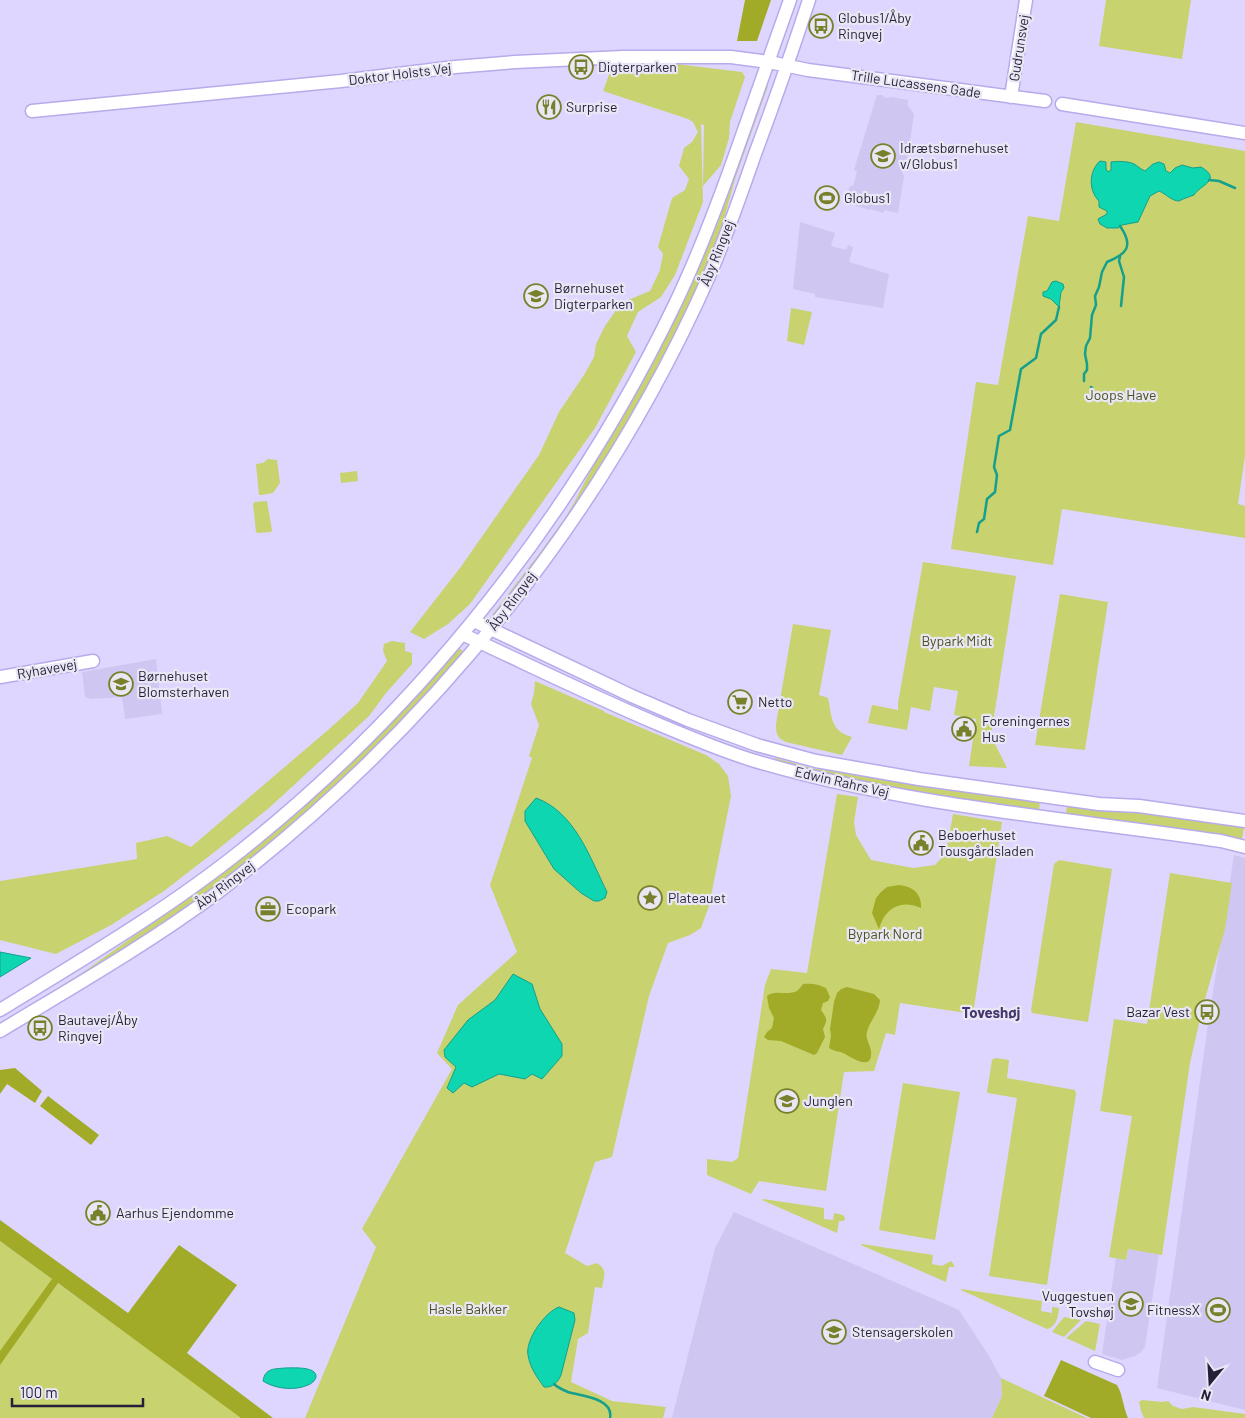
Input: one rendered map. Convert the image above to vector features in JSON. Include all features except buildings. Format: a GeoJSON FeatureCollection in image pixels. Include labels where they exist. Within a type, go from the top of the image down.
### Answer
{"type":"FeatureCollection","features":[{"type":"Feature","properties":{"kind":"street","name":"Åby Ringvej"},"geometry":{"type":"LineString","coordinates":[[0,1010],[160,910],[244,848],[310,791],[378,727],[474,621],[539,535],[565,497],[610,425],[655,345],[689,275],[711,222],[790,0]]}},
{"type":"Feature","properties":{"kind":"street","name":"Åby Ringvej"},"geometry":{"type":"LineString","coordinates":[[0,1032],[134,950],[214,894],[255,862],[317,810],[364,767],[418,712],[481,642],[562,535],[601,476],[632,426],[671,353],[714,264],[787,66],[809,0]]}},
{"type":"Feature","properties":{"kind":"street","name":"Gudrunsvej"},"geometry":{"type":"LineString","coordinates":[[1011,97],[1026,0]]}},
{"type":"Feature","properties":{"kind":"street","name":"Doktor Holsts Vej"},"geometry":{"type":"LineString","coordinates":[[32,111],[515,62],[623,57],[731,57],[787,66]]}},
{"type":"Feature","properties":{"kind":"street","name":"Trille Lucassens Gade"},"geometry":{"type":"LineString","coordinates":[[787,66],[1046,101]]}},
{"type":"Feature","properties":{"kind":"street"},"geometry":{"type":"LineString","coordinates":[[1062,104],[1245,133]]}},
{"type":"Feature","properties":{"kind":"street","name":"Edwin Rahrs Vej"},"geometry":{"type":"LineString","coordinates":[[474,621],[632,696],[688,720],[757,745],[816,760],[939,782],[1099,804],[1139,806],[1245,821]]}},
{"type":"Feature","properties":{"kind":"street","name":"Edwin Rahrs Vej"},"geometry":{"type":"LineString","coordinates":[[462,634],[696,740],[753,760],[793,771],[865,789],[917,798],[1212,840],[1245,847]]}},
{"type":"Feature","properties":{"kind":"street","name":"Ryhavevej"},"geometry":{"type":"LineString","coordinates":[[0,677],[93,661]]}},
{"type":"Feature","properties":{"kind":"street"},"geometry":{"type":"LineString","coordinates":[[1095,1362],[1118,1370]]}},
{"type":"Feature","properties":{"kind":"shaded area"},"geometry":{"type":"Polygon","coordinates":[[[745,0],[771,0],[757,41],[737,41],[745,0]]]}},
{"type":"Feature","properties":{"kind":"shaded area","name":"Idrætsbørnehuset v/Globus1"},"geometry":{"type":"Polygon","coordinates":[[[877,95],[882,95],[885,98],[892,97],[908,100],[908,106],[914,114],[910,141],[906,145],[908,153],[906,166],[902,172],[904,176],[898,213],[884,210],[884,213],[869,210],[845,202],[850,186],[853,186],[857,172],[854,170],[877,95]]]}},
{"type":"Feature","properties":{"kind":"shaded area"},"geometry":{"type":"Polygon","coordinates":[[[1100,161],[1106,162],[1108,172],[1111,170],[1111,162],[1116,161],[1132,163],[1145,171],[1153,164],[1159,162],[1164,164],[1166,171],[1170,173],[1182,165],[1193,168],[1201,167],[1210,175],[1210,179],[1194,195],[1179,201],[1171,199],[1159,191],[1150,196],[1138,222],[1122,225],[1118,228],[1107,228],[1100,224],[1098,219],[1107,214],[1107,211],[1099,207],[1099,201],[1093,192],[1091,181],[1096,165],[1100,161]]]}},
{"type":"Feature","properties":{"kind":"shaded area"},"geometry":{"type":"Polygon","coordinates":[[[800,222],[835,233],[831,246],[846,250],[848,245],[853,247],[849,262],[889,274],[883,308],[815,297],[815,294],[793,289],[800,222]]]}},
{"type":"Feature","properties":{"kind":"shaded area"},"geometry":{"type":"Polygon","coordinates":[[[1056,281],[1063,284],[1064,288],[1061,292],[1059,307],[1051,299],[1043,296],[1043,292],[1047,291],[1052,282],[1056,281]]]}},
{"type":"Feature","properties":{"kind":"shaded area","name":"Børnehuset Blomsterhaven"},"geometry":{"type":"Polygon","coordinates":[[[156,659],[162,714],[125,719],[122,697],[91,699],[85,697],[82,672],[156,659]]]}},
{"type":"Feature","properties":{"kind":"shaded area"},"geometry":{"type":"Polygon","coordinates":[[[536,798],[550,805],[561,814],[580,838],[607,892],[605,898],[594,901],[581,893],[554,869],[525,821],[525,811],[536,798]]]}},
{"type":"Feature","properties":{"kind":"shaded area"},"geometry":{"type":"Polygon","coordinates":[[[1234,855],[1245,858],[1245,1410],[1157,1388],[1208,1024],[1234,855]]]}},
{"type":"Feature","properties":{"kind":"shaded area"},"geometry":{"type":"Polygon","coordinates":[[[899,885],[908,887],[916,892],[920,899],[921,908],[913,905],[894,907],[885,916],[879,929],[872,913],[876,898],[887,887],[899,885]]]}},
{"type":"Feature","properties":{"kind":"shaded area"},"geometry":{"type":"Polygon","coordinates":[[[0,952],[31,958],[0,977],[0,952]]]}},
{"type":"Feature","properties":{"kind":"shaded area"},"geometry":{"type":"Polygon","coordinates":[[[513,974],[532,984],[540,1009],[562,1044],[562,1056],[542,1079],[532,1074],[525,1079],[499,1074],[472,1087],[464,1083],[453,1093],[447,1088],[456,1067],[445,1057],[444,1050],[468,1020],[495,1000],[513,974]]]}},
{"type":"Feature","properties":{"kind":"shaded area"},"geometry":{"type":"Polygon","coordinates":[[[803,984],[815,984],[826,988],[830,997],[828,1001],[823,1003],[821,1010],[826,1019],[823,1029],[825,1037],[817,1053],[814,1055],[781,1041],[768,1040],[764,1037],[772,1028],[774,1018],[769,1008],[767,996],[773,993],[797,991],[803,984]]]}},
{"type":"Feature","properties":{"kind":"shaded area"},"geometry":{"type":"Polygon","coordinates":[[[847,987],[874,994],[880,1000],[878,1009],[867,1032],[871,1051],[869,1061],[861,1062],[829,1048],[834,1002],[837,993],[847,987]]]}},
{"type":"Feature","properties":{"kind":"shaded area"},"geometry":{"type":"Polygon","coordinates":[[[15,1068],[42,1091],[35,1103],[7,1084],[0,1094],[0,1070],[15,1068]]]}},
{"type":"Feature","properties":{"kind":"shaded area"},"geometry":{"type":"Polygon","coordinates":[[[48,1096],[99,1135],[91,1145],[40,1106],[48,1096]]]}},
{"type":"Feature","properties":{"kind":"shaded area","name":"Stensagerskolen"},"geometry":{"type":"Polygon","coordinates":[[[734,1212],[959,1310],[1001,1378],[1002,1396],[992,1418],[672,1418],[715,1248],[734,1212]]]}},
{"type":"Feature","properties":{"kind":"shaded area"},"geometry":{"type":"Polygon","coordinates":[[[0,1220],[128,1313],[179,1245],[237,1285],[187,1353],[273,1418],[241,1418],[58,1283],[0,1365],[0,1351],[52,1279],[0,1241],[0,1220]]]}},
{"type":"Feature","properties":{"kind":"shaded area","name":"Vuggestuen Tovshøj"},"geometry":{"type":"Polygon","coordinates":[[[1128,1249],[1159,1254],[1145,1347],[1135,1356],[1122,1360],[1102,1354],[1116,1258],[1126,1260],[1128,1249]]]}},
{"type":"Feature","properties":{"kind":"shaded area"},"geometry":{"type":"Polygon","coordinates":[[[559,1307],[574,1313],[575,1320],[561,1375],[555,1384],[550,1387],[544,1387],[532,1368],[528,1349],[533,1335],[542,1320],[559,1307]]]}},
{"type":"Feature","properties":{"kind":"shaded area"},"geometry":{"type":"Polygon","coordinates":[[[1061,1360],[1117,1385],[1128,1418],[1091,1418],[1044,1396],[1061,1360]]]}},
{"type":"Feature","properties":{"kind":"shaded area"},"geometry":{"type":"Polygon","coordinates":[[[285,1368],[308,1369],[315,1373],[316,1377],[310,1384],[297,1388],[279,1387],[263,1381],[268,1371],[285,1368]]]}},
{"type":"Feature","properties":{"kind":"green space"},"geometry":{"type":"Polygon","coordinates":[[[1106,0],[1191,0],[1182,59],[1099,46],[1106,0]]]}},
{"type":"Feature","properties":{"kind":"green space"},"geometry":{"type":"Polygon","coordinates":[[[613,64],[676,64],[742,72],[745,77],[730,122],[729,138],[721,165],[703,186],[704,125],[701,124],[703,202],[675,275],[661,297],[638,312],[627,336],[636,352],[595,428],[470,604],[448,624],[424,639],[410,632],[460,568],[539,455],[559,412],[594,357],[596,344],[605,326],[621,303],[650,291],[660,270],[663,254],[658,247],[672,198],[685,190],[689,179],[679,166],[684,148],[692,142],[698,132],[693,122],[688,119],[603,91],[613,64]]]}},
{"type":"Feature","properties":{"kind":"green space"},"geometry":{"type":"Polygon","coordinates":[[[766,85],[768,86],[735,179],[719,237],[668,349],[590,483],[541,555],[494,617],[492,615],[565,518],[600,452],[661,347],[717,224],[766,85]]]}},
{"type":"Feature","properties":{"kind":"green space","name":"Joops Have"},"geometry":{"type":"Polygon","coordinates":[[[1076,122],[1245,151],[1245,456],[1238,504],[1245,506],[1245,538],[1062,509],[1053,565],[951,549],[976,382],[998,385],[1028,216],[1059,221],[1076,122]]]}},
{"type":"Feature","properties":{"kind":"green space"},"geometry":{"type":"Polygon","coordinates":[[[791,308],[812,312],[804,345],[787,341],[791,308]]]}},
{"type":"Feature","properties":{"kind":"green space"},"geometry":{"type":"Polygon","coordinates":[[[268,459],[277,460],[280,483],[273,493],[259,495],[256,464],[263,463],[268,459]]]}},
{"type":"Feature","properties":{"kind":"green space"},"geometry":{"type":"Polygon","coordinates":[[[357,471],[358,481],[341,483],[340,473],[357,471]]]}},
{"type":"Feature","properties":{"kind":"green space"},"geometry":{"type":"Polygon","coordinates":[[[267,501],[272,530],[271,532],[258,533],[256,532],[253,504],[255,502],[267,501]]]}},
{"type":"Feature","properties":{"kind":"green space","name":"Bypark Midt"},"geometry":{"type":"Polygon","coordinates":[[[923,562],[1016,576],[991,736],[1007,768],[969,766],[976,719],[954,715],[958,691],[934,687],[930,711],[911,707],[907,730],[868,723],[872,705],[898,710],[923,562]]]}},
{"type":"Feature","properties":{"kind":"green space"},"geometry":{"type":"Polygon","coordinates":[[[1060,594],[1108,602],[1085,750],[1035,745],[1060,594]]]}},
{"type":"Feature","properties":{"kind":"green space"},"geometry":{"type":"Polygon","coordinates":[[[793,624],[831,630],[819,695],[828,698],[833,722],[836,727],[852,737],[842,755],[786,742],[777,733],[776,724],[793,624]]]}},
{"type":"Feature","properties":{"kind":"green space"},"geometry":{"type":"Polygon","coordinates":[[[392,641],[405,643],[405,651],[412,653],[412,664],[386,693],[369,716],[269,808],[164,891],[111,925],[56,954],[0,940],[0,881],[137,859],[136,843],[167,836],[191,847],[358,703],[387,661],[383,651],[384,644],[392,641]]]}},
{"type":"Feature","properties":{"kind":"green space"},"geometry":{"type":"Polygon","coordinates":[[[459,648],[464,652],[375,747],[312,807],[245,864],[186,908],[134,943],[0,1024],[85,971],[207,884],[383,730],[459,648]]]}},
{"type":"Feature","properties":{"kind":"green space","name":"Hasle Bakker"},"geometry":{"type":"Polygon","coordinates":[[[535,681],[706,755],[719,764],[728,776],[731,796],[709,906],[701,928],[690,935],[668,943],[649,996],[612,1157],[595,1162],[565,1253],[587,1266],[597,1263],[604,1271],[602,1288],[595,1287],[588,1333],[578,1339],[571,1382],[612,1401],[666,1407],[663,1418],[305,1418],[376,1247],[362,1229],[452,1069],[437,1053],[458,1005],[517,952],[490,885],[532,758],[529,756],[539,725],[531,704],[535,681]]]}},
{"type":"Feature","properties":{"kind":"green space"},"geometry":{"type":"Polygon","coordinates":[[[775,758],[812,768],[1040,801],[1039,811],[889,790],[774,760],[775,758]]]}},
{"type":"Feature","properties":{"kind":"green space","name":"Bypark Nord"},"geometry":{"type":"Polygon","coordinates":[[[837,794],[858,797],[854,822],[856,835],[871,860],[913,868],[935,865],[946,853],[953,814],[1002,822],[973,1014],[900,1003],[895,1035],[886,1033],[874,1071],[844,1072],[826,1191],[759,1181],[751,1194],[707,1175],[707,1159],[732,1162],[738,1158],[765,985],[771,969],[807,973],[837,794]]]}},
{"type":"Feature","properties":{"kind":"green space"},"geometry":{"type":"Polygon","coordinates":[[[1067,804],[1241,825],[1244,828],[1240,841],[1066,815],[1067,804]]]}},
{"type":"Feature","properties":{"kind":"green space"},"geometry":{"type":"Polygon","coordinates":[[[1059,860],[1112,869],[1088,1022],[1032,1013],[1031,1010],[1054,864],[1059,860]]]}},
{"type":"Feature","properties":{"kind":"green space"},"geometry":{"type":"Polygon","coordinates":[[[1170,873],[1232,883],[1225,929],[1203,1006],[1190,1063],[1162,1255],[1128,1249],[1126,1260],[1109,1257],[1132,1116],[1100,1111],[1114,1019],[1147,1024],[1170,873]]]}},
{"type":"Feature","properties":{"kind":"green space"},"geometry":{"type":"Polygon","coordinates":[[[995,1058],[1009,1060],[1007,1078],[1075,1090],[1076,1094],[1047,1285],[989,1276],[1017,1098],[987,1092],[992,1060],[995,1058]]]}},
{"type":"Feature","properties":{"kind":"green space"},"geometry":{"type":"Polygon","coordinates":[[[903,1083],[960,1092],[935,1240],[879,1230],[903,1083]]]}},
{"type":"Feature","properties":{"kind":"green space"},"geometry":{"type":"Polygon","coordinates":[[[763,1199],[824,1208],[824,1219],[833,1220],[834,1213],[843,1215],[845,1218],[844,1221],[839,1221],[837,1233],[763,1199]]]}},
{"type":"Feature","properties":{"kind":"green space"},"geometry":{"type":"Polygon","coordinates":[[[0,1241],[243,1418],[0,1418],[0,1241]]]}},
{"type":"Feature","properties":{"kind":"green space"},"geometry":{"type":"Polygon","coordinates":[[[862,1244],[933,1255],[932,1264],[942,1266],[951,1261],[954,1267],[949,1267],[946,1282],[862,1244]]]}},
{"type":"Feature","properties":{"kind":"green space"},"geometry":{"type":"Polygon","coordinates":[[[961,1289],[1042,1301],[1041,1311],[1052,1313],[1052,1307],[1059,1308],[1055,1324],[1047,1329],[961,1289]]]}},
{"type":"Feature","properties":{"kind":"green space"},"geometry":{"type":"Polygon","coordinates":[[[1064,1317],[1081,1320],[1064,1337],[1052,1332],[1064,1317]]]}},
{"type":"Feature","properties":{"kind":"green space"},"geometry":{"type":"Polygon","coordinates":[[[1086,1321],[1100,1324],[1095,1351],[1066,1338],[1086,1321]]]}},
{"type":"Feature","properties":{"kind":"green space"},"geometry":{"type":"Polygon","coordinates":[[[1001,1378],[1087,1418],[992,1418],[1002,1396],[1001,1378]]]}},
{"type":"Feature","properties":{"kind":"green space"},"geometry":{"type":"Polygon","coordinates":[[[1142,1400],[1168,1401],[1173,1406],[1182,1409],[1193,1407],[1245,1414],[1245,1418],[1144,1418],[1139,1402],[1142,1400]]]}},
{"type":"Feature","properties":{"kind":"waterway"},"geometry":{"type":"LineString","coordinates":[[1209,180],[1219,181],[1235,188]]}},
{"type":"Feature","properties":{"kind":"waterway"},"geometry":{"type":"LineString","coordinates":[[1084,381],[1084,374],[1087,370],[1086,346],[1090,338],[1092,315],[1096,305],[1095,296],[1102,272],[1107,262],[1124,252],[1127,244],[1127,239],[1120,226]]}},
{"type":"Feature","properties":{"kind":"waterway"},"geometry":{"type":"LineString","coordinates":[[1120,257],[1119,261],[1124,277],[1121,306]]}},
{"type":"Feature","properties":{"kind":"waterway"},"geometry":{"type":"LineString","coordinates":[[977,532],[979,523],[984,519],[987,499],[995,492],[997,475],[994,467],[999,436],[1010,430],[1021,369],[1036,358],[1041,334],[1056,320],[1059,307]]}},
{"type":"Feature","properties":{"kind":"waterway"},"geometry":{"type":"LineString","coordinates":[[554,1384],[568,1392],[602,1402],[610,1411],[610,1418]]}},
{"type":"Feature","properties":{"kind":"place","name":"Globus1/Åby Ringvej"},"geometry":{"type":"Point","coordinates":[821,26]}},
{"type":"Feature","properties":{"kind":"place","name":"Digterparken"},"geometry":{"type":"Point","coordinates":[581,67]}},
{"type":"Feature","properties":{"kind":"place","name":"Surprise"},"geometry":{"type":"Point","coordinates":[549,107]}},
{"type":"Feature","properties":{"kind":"place","name":"Idrætsbørnehuset v/Globus1"},"geometry":{"type":"Point","coordinates":[883,156]}},
{"type":"Feature","properties":{"kind":"place","name":"Globus1"},"geometry":{"type":"Point","coordinates":[827,198]}},
{"type":"Feature","properties":{"kind":"place","name":"Børnehuset Digterparken"},"geometry":{"type":"Point","coordinates":[536,296]}},
{"type":"Feature","properties":{"kind":"place","name":"Børnehuset Blomsterhaven"},"geometry":{"type":"Point","coordinates":[121,684]}},
{"type":"Feature","properties":{"kind":"place","name":"Netto"},"geometry":{"type":"Point","coordinates":[740,702]}},
{"type":"Feature","properties":{"kind":"place","name":"Foreningernes Hus"},"geometry":{"type":"Point","coordinates":[964,729]}},
{"type":"Feature","properties":{"kind":"place","name":"Beboerhuset Tousgårdsladen"},"geometry":{"type":"Point","coordinates":[921,843]}},
{"type":"Feature","properties":{"kind":"place","name":"Plateauet"},"geometry":{"type":"Point","coordinates":[650,898]}},
{"type":"Feature","properties":{"kind":"place","name":"Ecopark"},"geometry":{"type":"Point","coordinates":[268,909]}},
{"type":"Feature","properties":{"kind":"place","name":"Bazar Vest"},"geometry":{"type":"Point","coordinates":[1207,1012]}},
{"type":"Feature","properties":{"kind":"place","name":"Bautavej/Åby Ringvej"},"geometry":{"type":"Point","coordinates":[40,1028]}},
{"type":"Feature","properties":{"kind":"place","name":"Junglen"},"geometry":{"type":"Point","coordinates":[787,1101]}},
{"type":"Feature","properties":{"kind":"place","name":"Aarhus Ejendomme"},"geometry":{"type":"Point","coordinates":[98,1213]}},
{"type":"Feature","properties":{"kind":"place","name":"Vuggestuen Tovshøj"},"geometry":{"type":"Point","coordinates":[1131,1304]}},
{"type":"Feature","properties":{"kind":"place","name":"FitnessX"},"geometry":{"type":"Point","coordinates":[1218,1310]}},
{"type":"Feature","properties":{"kind":"place","name":"Stensagerskolen"},"geometry":{"type":"Point","coordinates":[834,1332]}},
{"type":"Feature","properties":{"kind":"district","name":"Toveshøj"},"geometry":{"type":"Point","coordinates":[991,1013]}}]}
